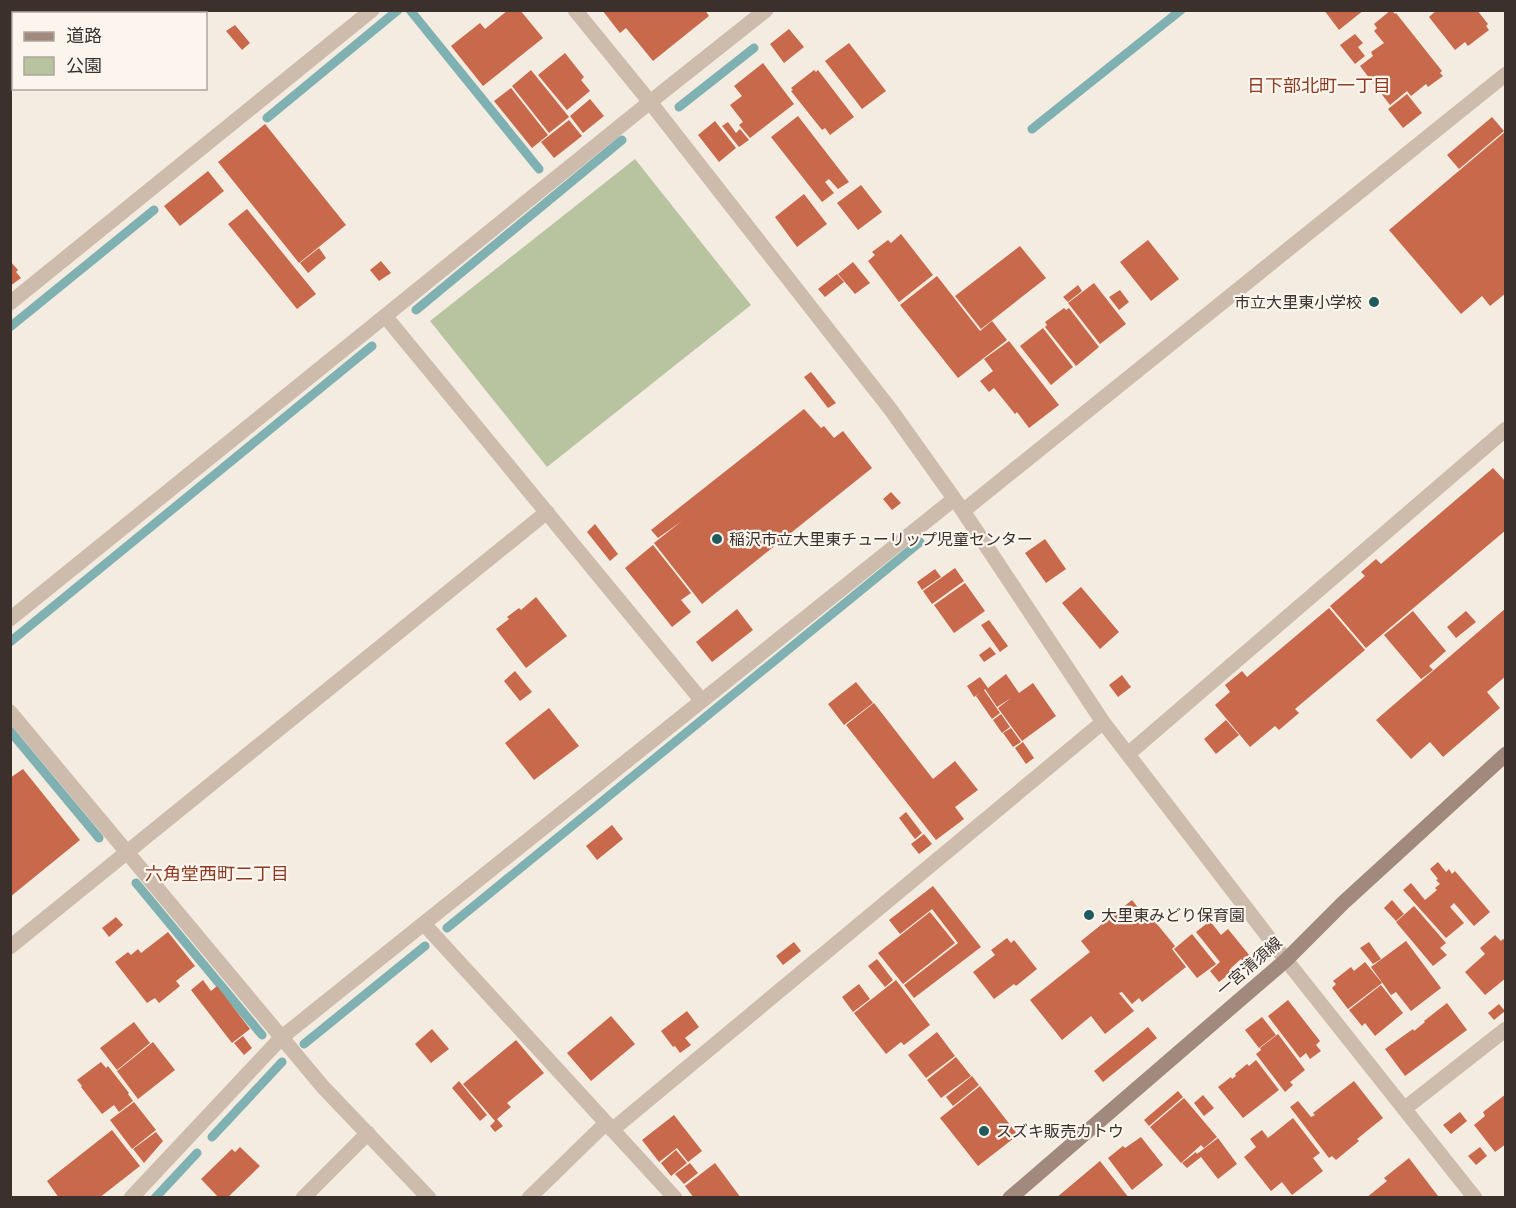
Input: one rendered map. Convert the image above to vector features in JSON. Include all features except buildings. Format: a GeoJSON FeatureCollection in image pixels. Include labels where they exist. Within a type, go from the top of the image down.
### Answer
{"type":"FeatureCollection","features":[{"type":"Feature","properties":{"kind":"main road","name":"一宮清須線"},"geometry":{"type":"LineString","coordinates":[[1010,1197],[1286,960],[1343,903],[1506,754]]}},
{"type":"Feature","properties":{"kind":"street"},"geometry":{"type":"LineString","coordinates":[[10,303],[372,10]]}},
{"type":"Feature","properties":{"kind":"street"},"geometry":{"type":"LineString","coordinates":[[575,10],[650,102],[891,410],[958,505],[1103,722],[1404,1109],[1467,1195]]}},
{"type":"Feature","properties":{"kind":"street"},"geometry":{"type":"LineString","coordinates":[[10,619],[766,10]]}},
{"type":"Feature","properties":{"kind":"street"},"geometry":{"type":"LineString","coordinates":[[131,1197],[282,1037],[702,701],[958,505],[1506,74]]}},
{"type":"Feature","properties":{"kind":"street"},"geometry":{"type":"LineString","coordinates":[[385,316],[702,701]]}},
{"type":"Feature","properties":{"kind":"street"},"geometry":{"type":"LineString","coordinates":[[1128,754],[1506,429]]}},
{"type":"Feature","properties":{"kind":"street"},"geometry":{"type":"LineString","coordinates":[[10,947],[547,512]]}},
{"type":"Feature","properties":{"kind":"street"},"geometry":{"type":"LineString","coordinates":[[10,712],[323,1087],[429,1197]]}},
{"type":"Feature","properties":{"kind":"street"},"geometry":{"type":"LineString","coordinates":[[529,1197],[609,1127],[1103,722]]}},
{"type":"Feature","properties":{"kind":"street"},"geometry":{"type":"LineString","coordinates":[[424,924],[675,1197]]}},
{"type":"Feature","properties":{"kind":"street"},"geometry":{"type":"LineString","coordinates":[[1404,1109],[1506,1029]]}},
{"type":"Feature","properties":{"kind":"street"},"geometry":{"type":"LineString","coordinates":[[303,1197],[368,1133]]}},
{"type":"Feature","properties":{"kind":"green space"},"geometry":{"type":"Polygon","coordinates":[[[635,159],[751,305],[547,467],[430,321],[635,159]]]}},
{"type":"Feature","properties":{"kind":"waterway"},"geometry":{"type":"LineString","coordinates":[[267,118],[398,10]]}},
{"type":"Feature","properties":{"kind":"waterway"},"geometry":{"type":"LineString","coordinates":[[410,10],[539,169]]}},
{"type":"Feature","properties":{"kind":"waterway"},"geometry":{"type":"LineString","coordinates":[[1032,129],[1181,10]]}},
{"type":"Feature","properties":{"kind":"waterway"},"geometry":{"type":"LineString","coordinates":[[679,107],[754,48]]}},
{"type":"Feature","properties":{"kind":"waterway"},"geometry":{"type":"LineString","coordinates":[[416,310],[622,140]]}},
{"type":"Feature","properties":{"kind":"waterway"},"geometry":{"type":"LineString","coordinates":[[10,327],[154,210]]}},
{"type":"Feature","properties":{"kind":"waterway"},"geometry":{"type":"LineString","coordinates":[[10,642],[372,346]]}},
{"type":"Feature","properties":{"kind":"waterway"},"geometry":{"type":"LineString","coordinates":[[447,928],[920,542]]}},
{"type":"Feature","properties":{"kind":"waterway"},"geometry":{"type":"LineString","coordinates":[[10,731],[99,838]]}},
{"type":"Feature","properties":{"kind":"waterway"},"geometry":{"type":"LineString","coordinates":[[136,883],[262,1035]]}},
{"type":"Feature","properties":{"kind":"waterway"},"geometry":{"type":"LineString","coordinates":[[304,1044],[425,946]]}},
{"type":"Feature","properties":{"kind":"waterway"},"geometry":{"type":"LineString","coordinates":[[212,1137],[282,1062]]}},
{"type":"Feature","properties":{"kind":"waterway"},"geometry":{"type":"LineString","coordinates":[[155,1198],[197,1153]]}},
{"type":"Feature","properties":{"kind":"place","name":"市立大里東小学校"},"geometry":{"type":"Point","coordinates":[1374,302]}},
{"type":"Feature","properties":{"kind":"place","name":"稲沢市立大里東チューリップ児童センター"},"geometry":{"type":"Point","coordinates":[717,539]}},
{"type":"Feature","properties":{"kind":"place","name":"大里東みどり保育園"},"geometry":{"type":"Point","coordinates":[1089,915]}},
{"type":"Feature","properties":{"kind":"place","name":"スズキ販売カトウ"},"geometry":{"type":"Point","coordinates":[984,1131]}},
{"type":"Feature","properties":{"kind":"district","name":"日下部北町一丁目"},"geometry":{"type":"Point","coordinates":[1319,86]}},
{"type":"Feature","properties":{"kind":"district","name":"六角堂西町二丁目"},"geometry":{"type":"Point","coordinates":[217,874]}}]}
